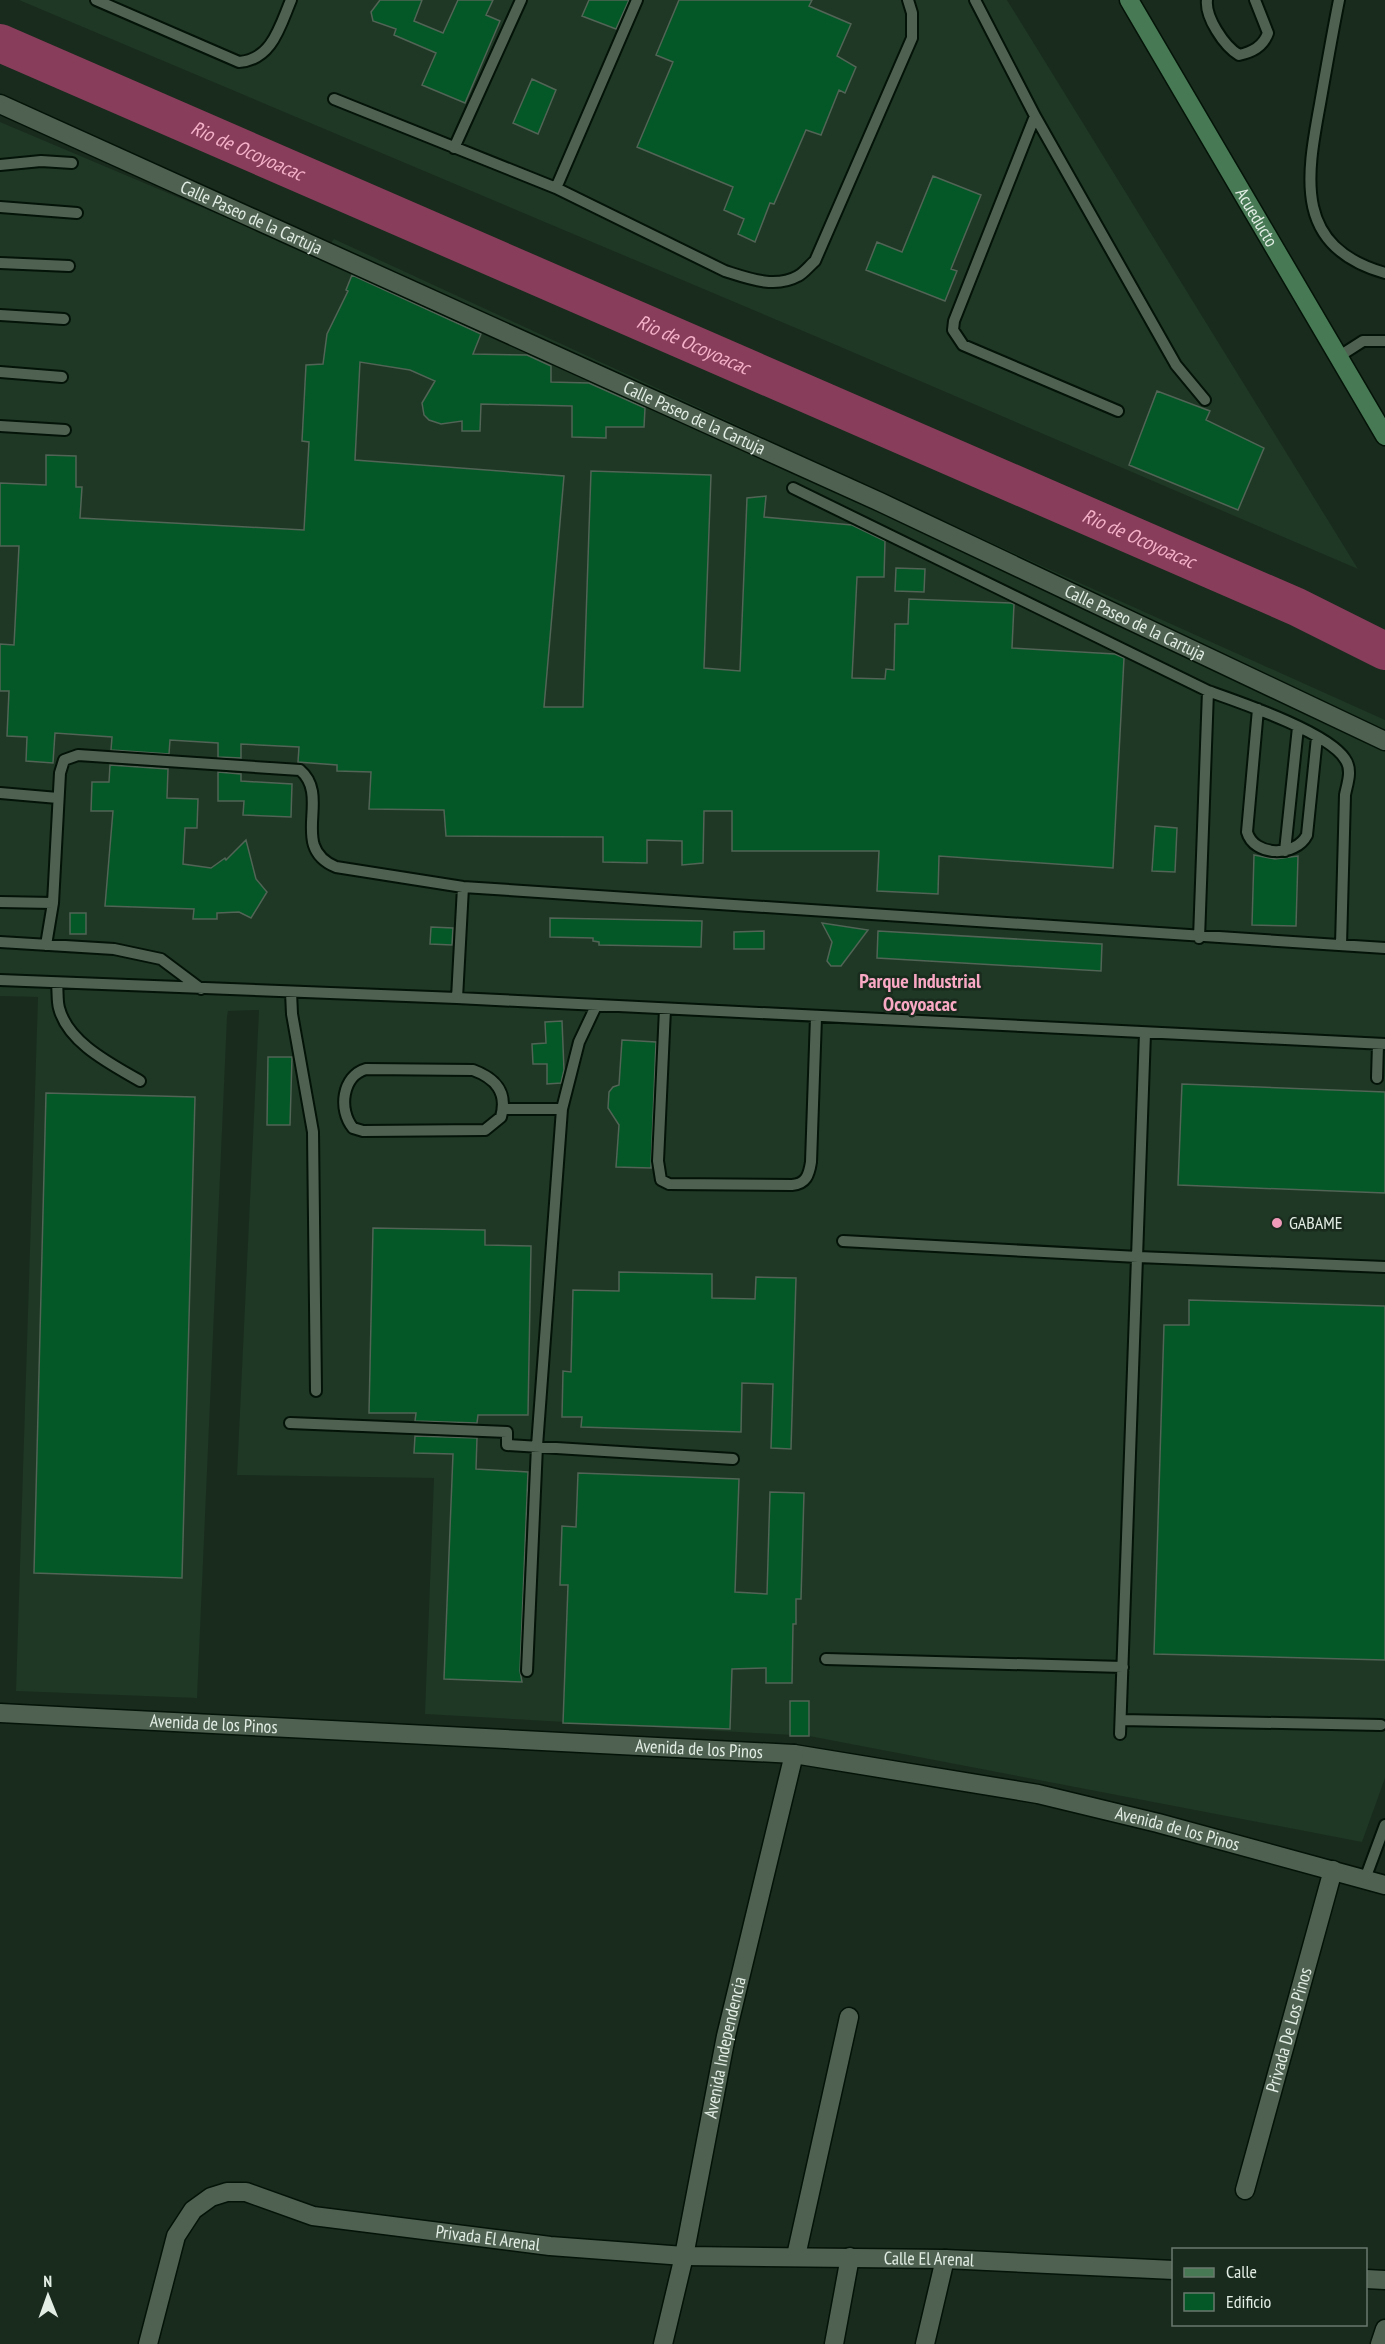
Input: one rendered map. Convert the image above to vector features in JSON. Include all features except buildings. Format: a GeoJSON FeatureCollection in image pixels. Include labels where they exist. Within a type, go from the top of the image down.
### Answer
{"type":"FeatureCollection","features":[{"type":"Feature","properties":{"kind":"main road","name":"Acueducto"},"geometry":{"type":"LineString","coordinates":[[1129,0],[1385,436]]}},
{"type":"Feature","properties":{"kind":"street","name":"Calle Paseo de la Cartuja"},"geometry":{"type":"LineString","coordinates":[[0,104],[880,502],[1385,741]]}},
{"type":"Feature","properties":{"kind":"street","name":"Avenida de los Pinos"},"geometry":{"type":"LineString","coordinates":[[0,1713],[794,1754],[1038,1794],[1158,1822],[1385,1885]]}},
{"type":"Feature","properties":{"kind":"street","name":"Avenida Independencia"},"geometry":{"type":"LineString","coordinates":[[663,2344],[684,2256],[726,2036],[794,1754]]}},
{"type":"Feature","properties":{"kind":"street","name":"Privada De Los Pinos"},"geometry":{"type":"LineString","coordinates":[[1245,2190],[1333,1870]]}},
{"type":"Feature","properties":{"kind":"street"},"geometry":{"type":"LineString","coordinates":[[796,2256],[849,2017]]}},
{"type":"Feature","properties":{"kind":"street","name":"Privada El Arenal"},"geometry":{"type":"LineString","coordinates":[[148,2344],[176,2236],[193,2210],[211,2197],[227,2192],[246,2192],[313,2216],[439,2234],[550,2246],[684,2256]]}},
{"type":"Feature","properties":{"kind":"street","name":"Calle El Arenal"},"geometry":{"type":"LineString","coordinates":[[684,2256],[945,2259],[1172,2270]]}},
{"type":"Feature","properties":{"kind":"street"},"geometry":{"type":"LineString","coordinates":[[834,2344],[850,2257]]}},
{"type":"Feature","properties":{"kind":"street"},"geometry":{"type":"LineString","coordinates":[[925,2344],[945,2259]]}},
{"type":"Feature","properties":{"kind":"street"},"geometry":{"type":"LineString","coordinates":[[1367,2279],[1385,2280]]}},
{"type":"Feature","properties":{"kind":"street"},"geometry":{"type":"LineString","coordinates":[[1380,2344],[1385,2329]]}},
{"type":"Feature","properties":{"kind":"lane"},"geometry":{"type":"LineString","coordinates":[[96,0],[239,62],[251,61],[264,53],[278,33],[291,0]]}},
{"type":"Feature","properties":{"kind":"lane"},"geometry":{"type":"LineString","coordinates":[[454,148],[522,0]]}},
{"type":"Feature","properties":{"kind":"lane"},"geometry":{"type":"LineString","coordinates":[[556,188],[637,0]]}},
{"type":"Feature","properties":{"kind":"lane"},"geometry":{"type":"LineString","coordinates":[[334,99],[556,188],[725,271],[752,280],[777,282],[798,276],[816,261],[912,38],[912,13],[908,0]]}},
{"type":"Feature","properties":{"kind":"lane"},"geometry":{"type":"LineString","coordinates":[[975,0],[1035,116],[1171,356],[1205,400]]}},
{"type":"Feature","properties":{"kind":"lane"},"geometry":{"type":"LineString","coordinates":[[1207,0],[1207,10],[1226,43],[1239,55],[1264,43],[1268,33],[1255,0]]}},
{"type":"Feature","properties":{"kind":"lane"},"geometry":{"type":"LineString","coordinates":[[1339,0],[1312,147],[1309,178],[1311,205],[1324,235],[1345,256],[1385,273]]}},
{"type":"Feature","properties":{"kind":"lane"},"geometry":{"type":"LineString","coordinates":[[1035,116],[954,321],[953,330],[963,345],[1118,411]]}},
{"type":"Feature","properties":{"kind":"lane"},"geometry":{"type":"LineString","coordinates":[[0,165],[41,161],[72,163]]}},
{"type":"Feature","properties":{"kind":"lane"},"geometry":{"type":"LineString","coordinates":[[0,207],[76,213]]}},
{"type":"Feature","properties":{"kind":"lane"},"geometry":{"type":"LineString","coordinates":[[0,263],[69,266]]}},
{"type":"Feature","properties":{"kind":"lane"},"geometry":{"type":"LineString","coordinates":[[0,315],[64,319]]}},
{"type":"Feature","properties":{"kind":"lane"},"geometry":{"type":"LineString","coordinates":[[1338,357],[1362,341],[1385,341]]}},
{"type":"Feature","properties":{"kind":"lane"},"geometry":{"type":"LineString","coordinates":[[0,372],[62,376]]}},
{"type":"Feature","properties":{"kind":"lane"},"geometry":{"type":"LineString","coordinates":[[0,426],[65,430]]}},
{"type":"Feature","properties":{"kind":"lane"},"geometry":{"type":"LineString","coordinates":[[794,488],[1208,691],[1258,709],[1317,737],[1345,759],[1350,772],[1345,795],[1341,945]]}},
{"type":"Feature","properties":{"kind":"lane"},"geometry":{"type":"LineString","coordinates":[[1199,938],[1208,691]]}},
{"type":"Feature","properties":{"kind":"lane"},"geometry":{"type":"LineString","coordinates":[[1258,709],[1247,832],[1249,841],[1257,847],[1285,851],[1296,849],[1306,835],[1317,737]]}},
{"type":"Feature","properties":{"kind":"lane"},"geometry":{"type":"LineString","coordinates":[[1285,851],[1298,728]]}},
{"type":"Feature","properties":{"kind":"lane"},"geometry":{"type":"LineString","coordinates":[[46,945],[53,903],[58,798],[62,766],[64,760],[78,755],[300,770],[308,777],[312,788],[311,842],[323,862],[336,867],[463,887],[1199,938],[1385,948]]}},
{"type":"Feature","properties":{"kind":"lane"},"geometry":{"type":"LineString","coordinates":[[0,793],[58,798]]}},
{"type":"Feature","properties":{"kind":"lane"},"geometry":{"type":"LineString","coordinates":[[457,998],[463,887]]}},
{"type":"Feature","properties":{"kind":"lane"},"geometry":{"type":"LineString","coordinates":[[0,902],[53,903]]}},
{"type":"Feature","properties":{"kind":"lane"},"geometry":{"type":"LineString","coordinates":[[0,942],[114,949],[161,959],[201,989]]}},
{"type":"Feature","properties":{"kind":"lane"},"geometry":{"type":"LineString","coordinates":[[0,980],[457,998],[1381,1044],[1377,1078]]}},
{"type":"Feature","properties":{"kind":"lane"},"geometry":{"type":"LineString","coordinates":[[57,984],[59,1009],[75,1034],[102,1059],[140,1081]]}},
{"type":"Feature","properties":{"kind":"lane"},"geometry":{"type":"LineString","coordinates":[[291,992],[292,1014],[313,1132],[316,1391]]}},
{"type":"Feature","properties":{"kind":"lane"},"geometry":{"type":"LineString","coordinates":[[527,1671],[537,1446],[562,1109],[579,1042],[596,1006]]}},
{"type":"Feature","properties":{"kind":"lane"},"geometry":{"type":"LineString","coordinates":[[665,1009],[658,1161],[661,1180],[669,1184],[792,1185],[805,1180],[811,1162],[816,1017]]}},
{"type":"Feature","properties":{"kind":"lane"},"geometry":{"type":"LineString","coordinates":[[1120,1734],[1145,1032]]}},
{"type":"Feature","properties":{"kind":"lane"},"geometry":{"type":"LineString","coordinates":[[366,1069],[473,1070],[489,1076],[500,1089],[504,1109],[495,1124],[484,1130],[363,1131],[353,1128],[348,1122],[346,1086],[352,1076],[366,1069]]}},
{"type":"Feature","properties":{"kind":"lane"},"geometry":{"type":"LineString","coordinates":[[504,1109],[562,1109]]}},
{"type":"Feature","properties":{"kind":"lane"},"geometry":{"type":"LineString","coordinates":[[843,1241],[1138,1257],[1385,1267]]}},
{"type":"Feature","properties":{"kind":"lane"},"geometry":{"type":"LineString","coordinates":[[290,1424],[507,1432],[507,1445],[734,1459]]}},
{"type":"Feature","properties":{"kind":"lane"},"geometry":{"type":"LineString","coordinates":[[826,1659],[1122,1667]]}},
{"type":"Feature","properties":{"kind":"lane"},"geometry":{"type":"LineString","coordinates":[[1121,1720],[1381,1725]]}},
{"type":"Feature","properties":{"kind":"lane"},"geometry":{"type":"LineString","coordinates":[[1365,1879],[1385,1825]]}},
{"type":"Feature","properties":{"kind":"shaded area"},"geometry":{"type":"Polygon","coordinates":[[[19,0],[1007,0],[1358,569],[829,342],[19,0]]]}},
{"type":"Feature","properties":{"kind":"shaded area"},"geometry":{"type":"Polygon","coordinates":[[[0,122],[319,257],[334,239],[1042,566],[1385,720],[1385,1778],[1362,1842],[809,1736],[425,1714],[434,1478],[237,1475],[259,1010],[228,1011],[227,1017],[197,1698],[16,1691],[38,997],[0,996],[0,122]]]}},
{"type":"Feature","properties":{"kind":"waterway","name":"Rio de Ocoyoacac"},"geometry":{"type":"LineString","coordinates":[[0,43],[1297,607],[1385,651]]}},
{"type":"Feature","properties":{"kind":"place","name":"GABAME"},"geometry":{"type":"Point","coordinates":[1277,1223]}},
{"type":"Feature","properties":{"kind":"district","name":"Parque Industrial Ocoyoacac"},"geometry":{"type":"Point","coordinates":[920,992]}}]}
